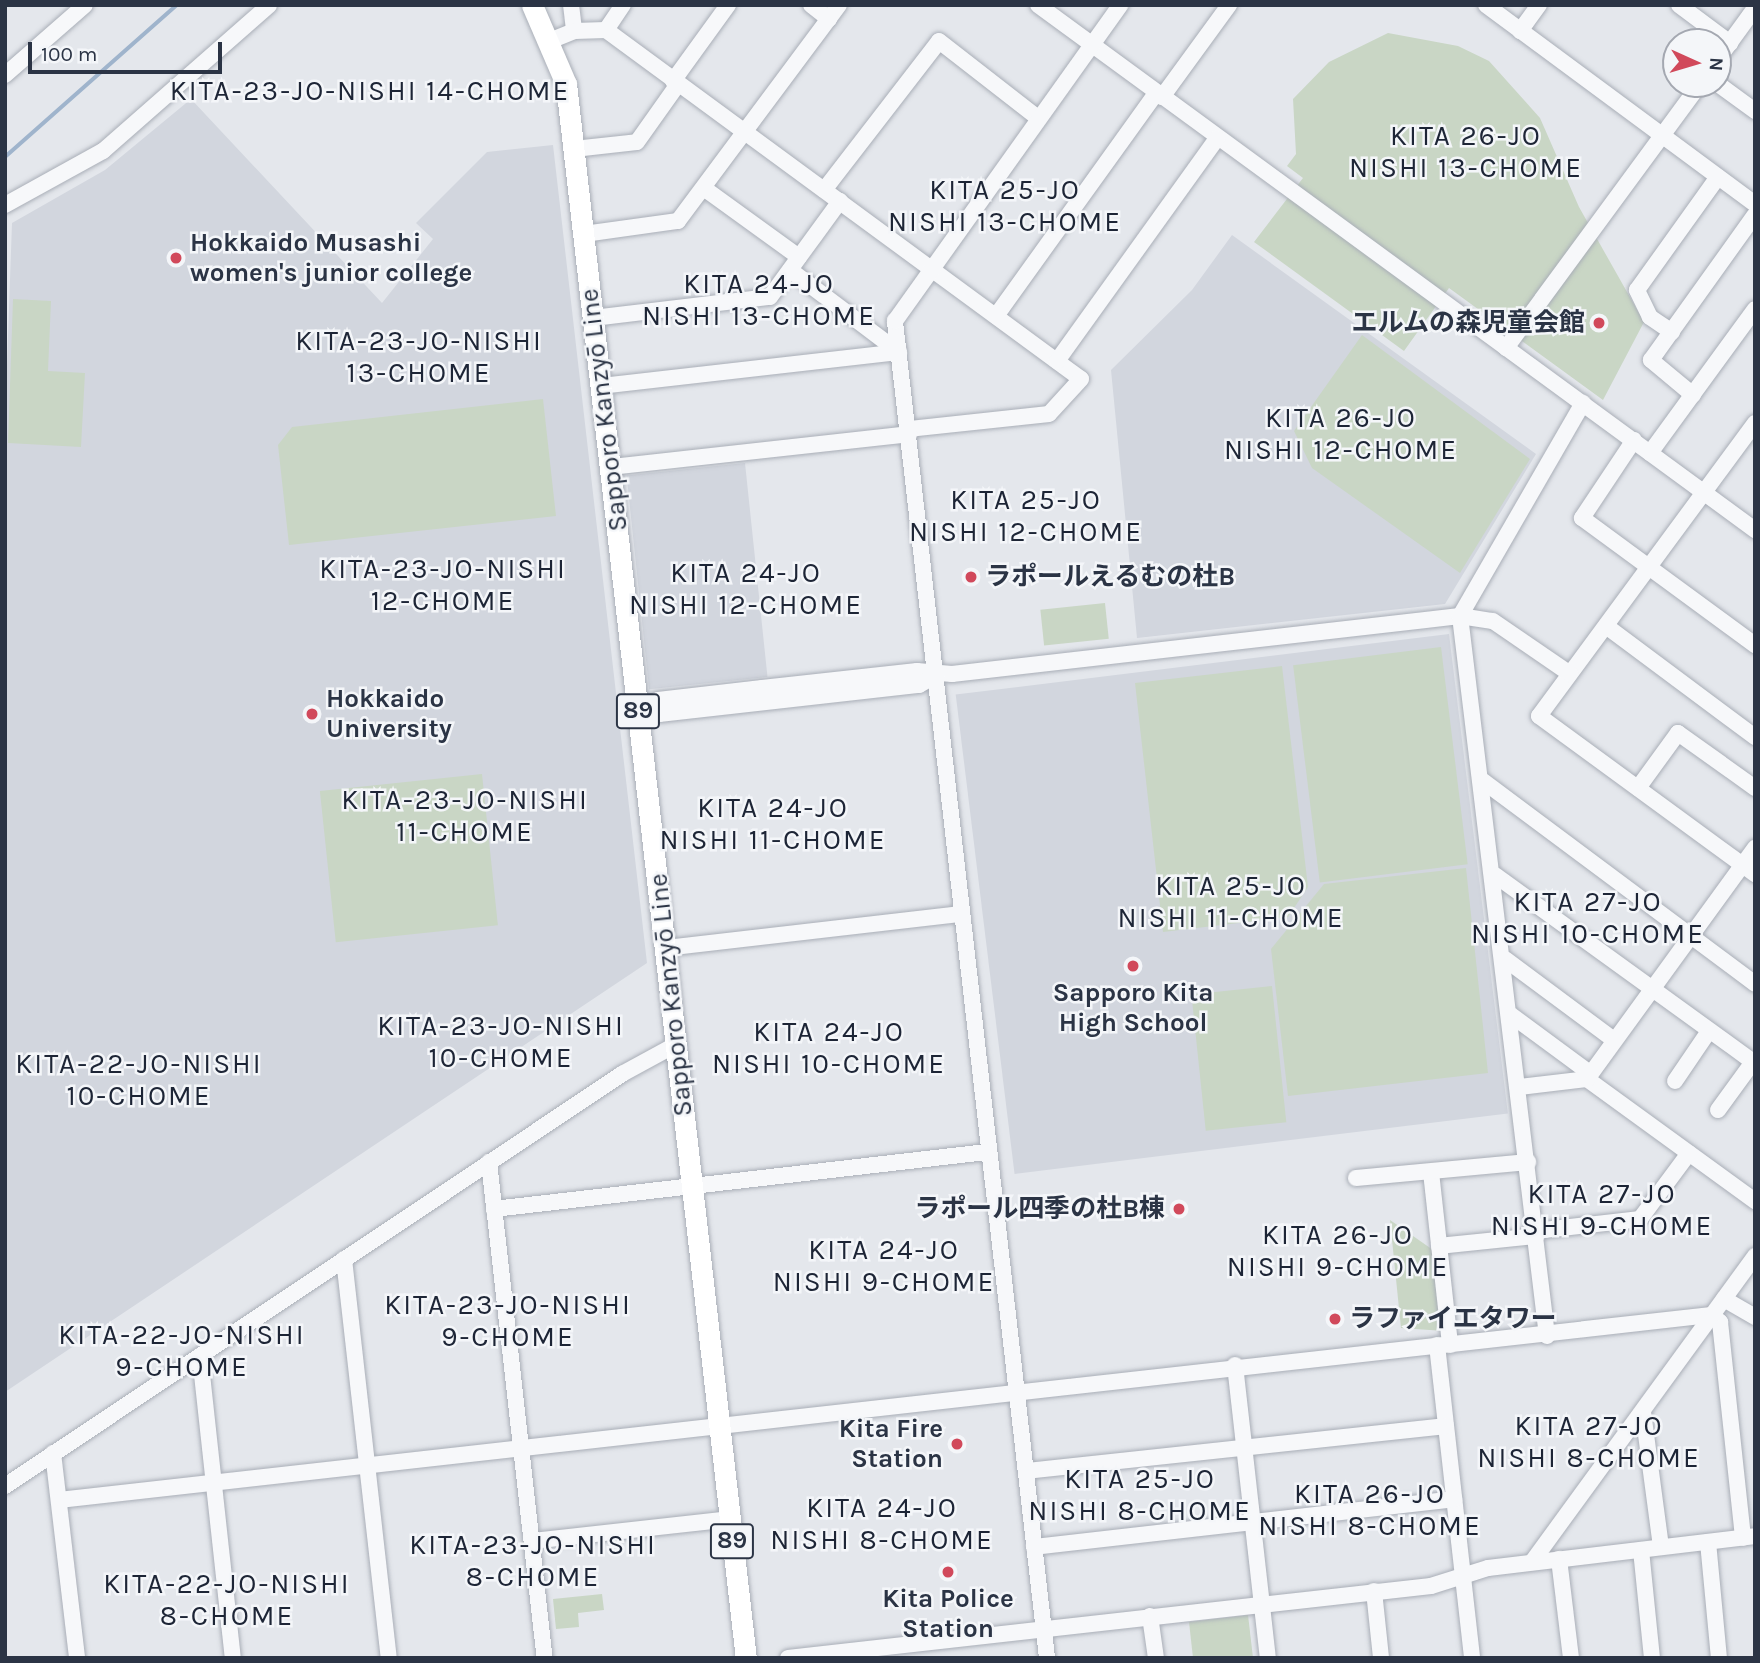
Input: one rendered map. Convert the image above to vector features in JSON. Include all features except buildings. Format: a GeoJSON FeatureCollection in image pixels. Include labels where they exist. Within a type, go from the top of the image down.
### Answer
{"type":"FeatureCollection","features":[{"type":"Feature","properties":{"kind":"main road","name":"Sapporo Kanzyō Line"},"geometry":{"type":"LineString","coordinates":[[532,5],[552,40],[566,84],[746,1658]]}},
{"type":"Feature","properties":{"kind":"street"},"geometry":{"type":"LineString","coordinates":[[5,75],[85,5]]}},
{"type":"Feature","properties":{"kind":"street"},"geometry":{"type":"LineString","coordinates":[[5,205],[103,151],[269,5]]}},
{"type":"Feature","properties":{"kind":"street"},"geometry":{"type":"LineString","coordinates":[[571,5],[574,31]]}},
{"type":"Feature","properties":{"kind":"street"},"geometry":{"type":"LineString","coordinates":[[606,30],[623,5]]}},
{"type":"Feature","properties":{"kind":"street"},"geometry":{"type":"LineString","coordinates":[[574,149],[637,142],[728,5]]}},
{"type":"Feature","properties":{"kind":"street"},"geometry":{"type":"LineString","coordinates":[[584,234],[678,221],[705,189],[834,12],[811,5]]}},
{"type":"Feature","properties":{"kind":"street"},"geometry":{"type":"LineString","coordinates":[[1038,5],[1755,530]]}},
{"type":"Feature","properties":{"kind":"street"},"geometry":{"type":"LineString","coordinates":[[1047,1658],[899,352],[898,311],[1120,5]]}},
{"type":"Feature","properties":{"kind":"street"},"geometry":{"type":"LineString","coordinates":[[996,316],[1159,95],[1230,5]]}},
{"type":"Feature","properties":{"kind":"street"},"geometry":{"type":"LineString","coordinates":[[1486,5],[1755,204]]}},
{"type":"Feature","properties":{"kind":"street"},"geometry":{"type":"LineString","coordinates":[[1520,31],[1539,5]]}},
{"type":"Feature","properties":{"kind":"street"},"geometry":{"type":"LineString","coordinates":[[1679,5],[1710,28]]}},
{"type":"Feature","properties":{"kind":"street"},"geometry":{"type":"LineString","coordinates":[[1732,40],[1754,11]]}},
{"type":"Feature","properties":{"kind":"street"},"geometry":{"type":"LineString","coordinates":[[552,40],[574,31],[606,30],[1082,379],[1049,414],[611,467]]}},
{"type":"Feature","properties":{"kind":"street"},"geometry":{"type":"LineString","coordinates":[[824,190],[939,41],[1038,118]]}},
{"type":"Feature","properties":{"kind":"street"},"geometry":{"type":"LineString","coordinates":[[1732,94],[1755,111]]}},
{"type":"Feature","properties":{"kind":"street"},"geometry":{"type":"LineString","coordinates":[[1506,348],[1690,98]]}},
{"type":"Feature","properties":{"kind":"street"},"geometry":{"type":"LineString","coordinates":[[1057,361],[1217,138]]}},
{"type":"Feature","properties":{"kind":"street"},"geometry":{"type":"LineString","coordinates":[[1672,332],[1650,317],[1637,290],[1718,177]]}},
{"type":"Feature","properties":{"kind":"street"},"geometry":{"type":"LineString","coordinates":[[705,189],[899,352]]}},
{"type":"Feature","properties":{"kind":"street"},"geometry":{"type":"LineString","coordinates":[[593,318],[770,297],[840,201]]}},
{"type":"Feature","properties":{"kind":"street"},"geometry":{"type":"LineString","coordinates":[[1693,395],[1651,360],[1755,215]]}},
{"type":"Feature","properties":{"kind":"street"},"geometry":{"type":"LineString","coordinates":[[1650,453],[1755,310]]}},
{"type":"Feature","properties":{"kind":"street"},"geometry":{"type":"LineString","coordinates":[[601,386],[899,352]]}},
{"type":"Feature","properties":{"kind":"street"},"geometry":{"type":"LineString","coordinates":[[1547,1336],[1495,875],[1460,616],[1583,403]]}},
{"type":"Feature","properties":{"kind":"street"},"geometry":{"type":"LineString","coordinates":[[1749,869],[1539,716],[1755,423]]}},
{"type":"Feature","properties":{"kind":"street"},"geometry":{"type":"LineString","coordinates":[[1634,440],[1582,518],[1754,644]]}},
{"type":"Feature","properties":{"kind":"street"},"geometry":{"type":"LineString","coordinates":[[638,709],[658,700],[762,688],[917,671],[936,675],[1460,616],[1493,621],[1570,674]]}},
{"type":"Feature","properties":{"kind":"street"},"geometry":{"type":"LineString","coordinates":[[1606,626],[1755,737]]}},
{"type":"Feature","properties":{"kind":"street"},"geometry":{"type":"LineString","coordinates":[[1638,788],[1678,733],[1755,789]]}},
{"type":"Feature","properties":{"kind":"street"},"geometry":{"type":"LineString","coordinates":[[1483,781],[1755,984]]}},
{"type":"Feature","properties":{"kind":"street"},"geometry":{"type":"LineString","coordinates":[[1519,1087],[1589,1077],[1690,937],[1749,869],[1755,848]]}},
{"type":"Feature","properties":{"kind":"street"},"geometry":{"type":"LineString","coordinates":[[1495,875],[1754,1063],[1718,1110]]}},
{"type":"Feature","properties":{"kind":"street"},"geometry":{"type":"LineString","coordinates":[[666,948],[962,914]]}},
{"type":"Feature","properties":{"kind":"street"},"geometry":{"type":"LineString","coordinates":[[1505,959],[1614,1040]]}},
{"type":"Feature","properties":{"kind":"street"},"geometry":{"type":"LineString","coordinates":[[1511,1015],[1755,1201]]}},
{"type":"Feature","properties":{"kind":"street"},"geometry":{"type":"LineString","coordinates":[[1675,1081],[1709,1031]]}},
{"type":"Feature","properties":{"kind":"street"},"geometry":{"type":"LineString","coordinates":[[5,1486],[489,1162],[677,1044]]}},
{"type":"Feature","properties":{"kind":"street"},"geometry":{"type":"LineString","coordinates":[[494,1209],[989,1152]]}},
{"type":"Feature","properties":{"kind":"street"},"geometry":{"type":"LineString","coordinates":[[1439,1246],[1640,1219],[1689,1153]]}},
{"type":"Feature","properties":{"kind":"street"},"geometry":{"type":"LineString","coordinates":[[489,1162],[545,1658]]}},
{"type":"Feature","properties":{"kind":"street"},"geometry":{"type":"LineString","coordinates":[[1356,1178],[1528,1162]]}},
{"type":"Feature","properties":{"kind":"street"},"geometry":{"type":"LineString","coordinates":[[1431,1172],[1439,1246],[1446,1426],[1472,1658]]}},
{"type":"Feature","properties":{"kind":"street"},"geometry":{"type":"LineString","coordinates":[[1532,1562],[1755,1256]]}},
{"type":"Feature","properties":{"kind":"street"},"geometry":{"type":"LineString","coordinates":[[344,1259],[389,1658]]}},
{"type":"Feature","properties":{"kind":"street"},"geometry":{"type":"LineString","coordinates":[[1724,1299],[1755,1317]]}},
{"type":"Feature","properties":{"kind":"street"},"geometry":{"type":"LineString","coordinates":[[59,1500],[1235,1365],[1547,1336],[1712,1315],[1720,1322],[1749,1537],[1532,1562],[1374,1591],[788,1658]]}},
{"type":"Feature","properties":{"kind":"street"},"geometry":{"type":"LineString","coordinates":[[200,1356],[233,1658]]}},
{"type":"Feature","properties":{"kind":"street"},"geometry":{"type":"LineString","coordinates":[[1235,1365],[1268,1658]]}},
{"type":"Feature","properties":{"kind":"street"},"geometry":{"type":"LineString","coordinates":[[1643,1412],[1661,1548]]}},
{"type":"Feature","properties":{"kind":"street"},"geometry":{"type":"LineString","coordinates":[[1026,1471],[1446,1426]]}},
{"type":"Feature","properties":{"kind":"street"},"geometry":{"type":"LineString","coordinates":[[53,1453],[77,1658]]}},
{"type":"Feature","properties":{"kind":"street"},"geometry":{"type":"LineString","coordinates":[[1034,1547],[1454,1499]]}},
{"type":"Feature","properties":{"kind":"street"},"geometry":{"type":"LineString","coordinates":[[531,1541],[730,1519]]}},
{"type":"Feature","properties":{"kind":"street"},"geometry":{"type":"LineString","coordinates":[[1708,1542],[1719,1658]]}},
{"type":"Feature","properties":{"kind":"street"},"geometry":{"type":"LineString","coordinates":[[1640,1550],[1653,1658]]}},
{"type":"Feature","properties":{"kind":"street"},"geometry":{"type":"LineString","coordinates":[[1559,1559],[1571,1658]]}},
{"type":"Feature","properties":{"kind":"street"},"geometry":{"type":"LineString","coordinates":[[1374,1591],[1381,1658]]}},
{"type":"Feature","properties":{"kind":"street"},"geometry":{"type":"LineString","coordinates":[[1150,1616],[1156,1658]]}},
{"type":"Feature","properties":{"kind":"shaded area","name":"Hokkaido University"},"geometry":{"type":"Polygon","coordinates":[[[191,99],[382,303],[433,239],[416,223],[487,152],[553,145],[647,963],[5,1392],[5,421],[12,223],[105,170],[191,99]]]}},
{"type":"Feature","properties":{"kind":"shaded area"},"geometry":{"type":"Polygon","coordinates":[[[1232,235],[1536,454],[1445,604],[1137,638],[1111,370],[1192,290],[1232,235]]]}},
{"type":"Feature","properties":{"kind":"shaded area"},"geometry":{"type":"Polygon","coordinates":[[[745,463],[767,677],[649,689],[627,475],[745,463]]]}},
{"type":"Feature","properties":{"kind":"shaded area"},"geometry":{"type":"Polygon","coordinates":[[[1449,634],[1508,1113],[1015,1174],[956,695],[1449,634]]]}},
{"type":"Feature","properties":{"kind":"green space"},"geometry":{"type":"Polygon","coordinates":[[[1388,33],[1458,46],[1489,61],[1540,118],[1579,207],[1644,322],[1603,400],[1449,288],[1404,351],[1254,242],[1303,178],[1287,166],[1296,154],[1293,99],[1329,62],[1388,33]]]}},
{"type":"Feature","properties":{"kind":"green space"},"geometry":{"type":"Polygon","coordinates":[[[13,299],[51,301],[48,371],[85,373],[81,447],[8,443],[13,299]]]}},
{"type":"Feature","properties":{"kind":"green space"},"geometry":{"type":"Polygon","coordinates":[[[1362,335],[1530,459],[1460,573],[1312,468],[1294,431],[1362,335]]]}},
{"type":"Feature","properties":{"kind":"green space"},"geometry":{"type":"Polygon","coordinates":[[[543,399],[556,516],[289,545],[278,445],[292,427],[543,399]]]}},
{"type":"Feature","properties":{"kind":"green space"},"geometry":{"type":"Polygon","coordinates":[[[1105,603],[1109,639],[1044,646],[1040,610],[1105,603]]]}},
{"type":"Feature","properties":{"kind":"green space"},"geometry":{"type":"Polygon","coordinates":[[[1441,647],[1468,864],[1320,883],[1293,665],[1441,647]]]}},
{"type":"Feature","properties":{"kind":"green space"},"geometry":{"type":"Polygon","coordinates":[[[1282,666],[1308,887],[1288,917],[1163,932],[1135,683],[1282,666]]]}},
{"type":"Feature","properties":{"kind":"green space"},"geometry":{"type":"Polygon","coordinates":[[[482,774],[498,925],[336,942],[320,791],[482,774]]]}},
{"type":"Feature","properties":{"kind":"green space"},"geometry":{"type":"Polygon","coordinates":[[[1466,868],[1488,1073],[1288,1096],[1271,949],[1324,884],[1466,868]]]}},
{"type":"Feature","properties":{"kind":"green space"},"geometry":{"type":"Polygon","coordinates":[[[1272,986],[1286,1122],[1206,1131],[1191,994],[1272,986]]]}},
{"type":"Feature","properties":{"kind":"green space"},"geometry":{"type":"Polygon","coordinates":[[[1390,1220],[1436,1252],[1444,1331],[1401,1328],[1390,1220]]]}},
{"type":"Feature","properties":{"kind":"green space"},"geometry":{"type":"Polygon","coordinates":[[[602,1594],[604,1610],[578,1613],[579,1627],[556,1629],[553,1599],[602,1594]]]}},
{"type":"Feature","properties":{"kind":"green space"},"geometry":{"type":"Polygon","coordinates":[[[1248,1615],[1253,1658],[1193,1658],[1189,1622],[1248,1615]]]}},
{"type":"Feature","properties":{"kind":"waterway"},"geometry":{"type":"LineString","coordinates":[[5,157],[177,5]]}},
{"type":"Feature","properties":{"kind":"place","name":"Hokkaido Musashi women's junior college"},"geometry":{"type":"Point","coordinates":[176,258]}},
{"type":"Feature","properties":{"kind":"place","name":"エルムの森児童会館"},"geometry":{"type":"Point","coordinates":[1599,323]}},
{"type":"Feature","properties":{"kind":"place","name":"ラポールえるむの杜B"},"geometry":{"type":"Point","coordinates":[971,577]}},
{"type":"Feature","properties":{"kind":"place","name":"Hokkaido University"},"geometry":{"type":"Point","coordinates":[312,714]}},
{"type":"Feature","properties":{"kind":"place","name":"Sapporo Kita High School"},"geometry":{"type":"Point","coordinates":[1133,966]}},
{"type":"Feature","properties":{"kind":"place","name":"ラポール四季の杜B棟"},"geometry":{"type":"Point","coordinates":[1179,1209]}},
{"type":"Feature","properties":{"kind":"place","name":"ラファイエタワー"},"geometry":{"type":"Point","coordinates":[1335,1319]}},
{"type":"Feature","properties":{"kind":"place","name":"Kita Fire Station"},"geometry":{"type":"Point","coordinates":[957,1444]}},
{"type":"Feature","properties":{"kind":"place","name":"Kita Police Station"},"geometry":{"type":"Point","coordinates":[948,1572]}},
{"type":"Feature","properties":{"kind":"district","name":"KITA-23-JO-NISHI 14-CHOME"},"geometry":{"type":"Point","coordinates":[370,91]}},
{"type":"Feature","properties":{"kind":"district","name":"KITA 26-JO NISHI 13-CHOME"},"geometry":{"type":"Point","coordinates":[1466,152]}},
{"type":"Feature","properties":{"kind":"district","name":"KITA 25-JO NISHI 13-CHOME"},"geometry":{"type":"Point","coordinates":[1005,206]}},
{"type":"Feature","properties":{"kind":"district","name":"KITA 24-JO NISHI 13-CHOME"},"geometry":{"type":"Point","coordinates":[759,300]}},
{"type":"Feature","properties":{"kind":"district","name":"KITA-23-JO-NISHI 13-CHOME"},"geometry":{"type":"Point","coordinates":[419,357]}},
{"type":"Feature","properties":{"kind":"district","name":"KITA 26-JO NISHI 12-CHOME"},"geometry":{"type":"Point","coordinates":[1341,434]}},
{"type":"Feature","properties":{"kind":"district","name":"KITA 25-JO NISHI 12-CHOME"},"geometry":{"type":"Point","coordinates":[1026,516]}},
{"type":"Feature","properties":{"kind":"district","name":"KITA-23-JO-NISHI 12-CHOME"},"geometry":{"type":"Point","coordinates":[443,585]}},
{"type":"Feature","properties":{"kind":"district","name":"KITA 24-JO NISHI 12-CHOME"},"geometry":{"type":"Point","coordinates":[746,589]}},
{"type":"Feature","properties":{"kind":"district","name":"KITA-23-JO-NISHI 11-CHOME"},"geometry":{"type":"Point","coordinates":[465,816]}},
{"type":"Feature","properties":{"kind":"district","name":"KITA 24-JO NISHI 11-CHOME"},"geometry":{"type":"Point","coordinates":[773,824]}},
{"type":"Feature","properties":{"kind":"district","name":"KITA 25-JO NISHI 11-CHOME"},"geometry":{"type":"Point","coordinates":[1231,902]}},
{"type":"Feature","properties":{"kind":"district","name":"KITA 27-JO NISHI 10-CHOME"},"geometry":{"type":"Point","coordinates":[1588,918]}},
{"type":"Feature","properties":{"kind":"district","name":"KITA-23-JO-NISHI 10-CHOME"},"geometry":{"type":"Point","coordinates":[501,1042]}},
{"type":"Feature","properties":{"kind":"district","name":"KITA 24-JO NISHI 10-CHOME"},"geometry":{"type":"Point","coordinates":[829,1048]}},
{"type":"Feature","properties":{"kind":"district","name":"KITA-22-JO-NISHI 10-CHOME"},"geometry":{"type":"Point","coordinates":[139,1080]}},
{"type":"Feature","properties":{"kind":"district","name":"KITA 27-JO NISHI 9-CHOME"},"geometry":{"type":"Point","coordinates":[1602,1210]}},
{"type":"Feature","properties":{"kind":"district","name":"KITA 26-JO NISHI 9-CHOME"},"geometry":{"type":"Point","coordinates":[1338,1251]}},
{"type":"Feature","properties":{"kind":"district","name":"KITA 24-JO NISHI 9-CHOME"},"geometry":{"type":"Point","coordinates":[884,1266]}},
{"type":"Feature","properties":{"kind":"district","name":"KITA-23-JO-NISHI 9-CHOME"},"geometry":{"type":"Point","coordinates":[508,1321]}},
{"type":"Feature","properties":{"kind":"district","name":"KITA-22-JO-NISHI 9-CHOME"},"geometry":{"type":"Point","coordinates":[182,1351]}},
{"type":"Feature","properties":{"kind":"district","name":"KITA 27-JO NISHI 8-CHOME"},"geometry":{"type":"Point","coordinates":[1589,1442]}},
{"type":"Feature","properties":{"kind":"district","name":"KITA 25-JO NISHI 8-CHOME"},"geometry":{"type":"Point","coordinates":[1140,1495]}},
{"type":"Feature","properties":{"kind":"district","name":"KITA 26-JO NISHI 8-CHOME"},"geometry":{"type":"Point","coordinates":[1370,1510]}},
{"type":"Feature","properties":{"kind":"district","name":"KITA 24-JO NISHI 8-CHOME"},"geometry":{"type":"Point","coordinates":[882,1524]}},
{"type":"Feature","properties":{"kind":"district","name":"KITA-23-JO-NISHI 8-CHOME"},"geometry":{"type":"Point","coordinates":[533,1561]}},
{"type":"Feature","properties":{"kind":"district","name":"KITA-22-JO-NISHI 8-CHOME"},"geometry":{"type":"Point","coordinates":[227,1600]}}]}
